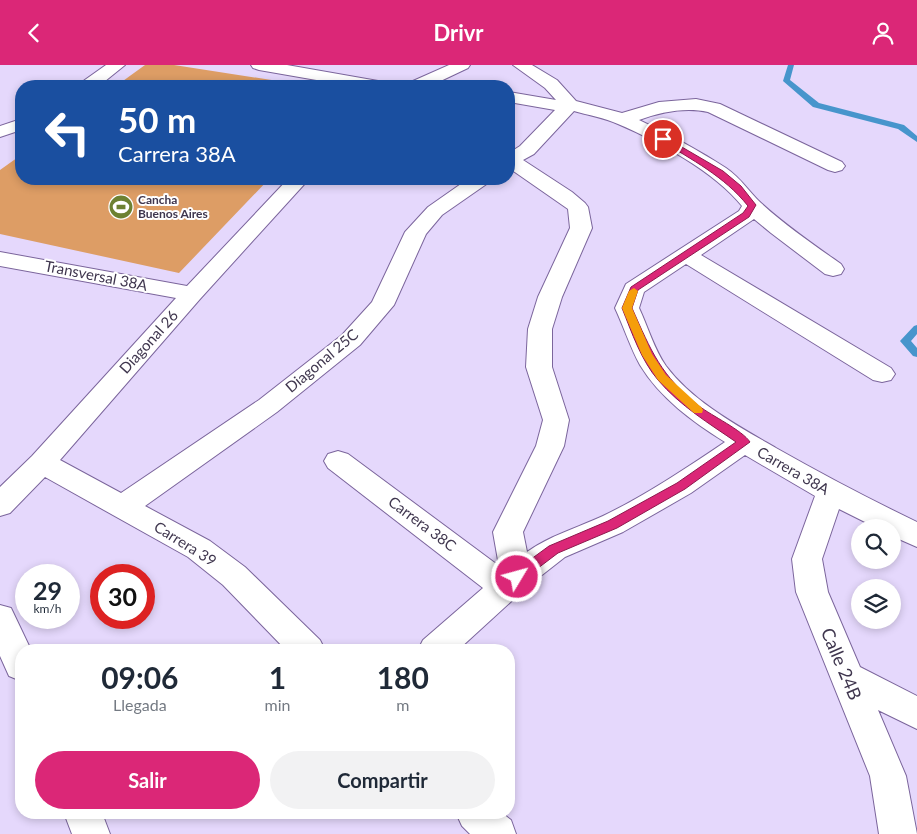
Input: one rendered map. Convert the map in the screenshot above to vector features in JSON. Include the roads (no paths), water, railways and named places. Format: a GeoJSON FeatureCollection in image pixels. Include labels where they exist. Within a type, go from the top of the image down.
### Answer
{"type":"FeatureCollection","features":[{"type":"Feature","properties":{"kind":"street"},"geometry":{"type":"LineString","coordinates":[[96,80],[117,65]]}},
{"type":"Feature","properties":{"kind":"street"},"geometry":{"type":"LineString","coordinates":[[259,65],[344,80]]}},
{"type":"Feature","properties":{"kind":"street"},"geometry":{"type":"LineString","coordinates":[[431,80],[462,65]]}},
{"type":"Feature","properties":{"kind":"street"},"geometry":{"type":"LineString","coordinates":[[522,65],[551,84],[570,105]]}},
{"type":"Feature","properties":{"kind":"street"},"geometry":{"type":"LineString","coordinates":[[515,98],[556,105],[570,105],[623,119],[663,139],[720,173],[738,188],[752,205],[778,229],[834,269]]}},
{"type":"Feature","properties":{"kind":"street"},"geometry":{"type":"LineString","coordinates":[[623,119],[659,107],[696,104],[714,108],[755,126],[835,166]]}},
{"type":"Feature","properties":{"kind":"street"},"geometry":{"type":"LineString","coordinates":[[515,157],[532,145],[570,105]]}},
{"type":"Feature","properties":{"kind":"street"},"geometry":{"type":"LineString","coordinates":[[0,131],[15,126]]}},
{"type":"Feature","properties":{"kind":"street"},"geometry":{"type":"LineString","coordinates":[[511,582],[508,532],[550,446],[556,420],[540,367],[540,329],[550,297],[582,228],[578,207],[566,196],[515,164]]}},
{"type":"Feature","properties":{"kind":"street","name":"Diagonal 26"},"geometry":{"type":"LineString","coordinates":[[0,505],[42,463],[192,294],[292,185]]}},
{"type":"Feature","properties":{"kind":"street","name":"Diagonal 25C"},"geometry":{"type":"LineString","coordinates":[[124,506],[268,406],[351,340],[382,305],[416,232],[435,211],[472,185]]}},
{"type":"Feature","properties":{"kind":"street"},"geometry":{"type":"LineString","coordinates":[[752,205],[746,215],[685,255],[882,374]]}},
{"type":"Feature","properties":{"kind":"street","name":"Carrera 38A"},"geometry":{"type":"LineString","coordinates":[[685,255],[634,289],[627,308],[647,355],[662,378],[695,409],[744,442],[830,493],[917,535]]}},
{"type":"Feature","properties":{"kind":"street","name":"Transversal 38A"},"geometry":{"type":"LineString","coordinates":[[0,259],[192,294]]}},
{"type":"Feature","properties":{"kind":"street"},"geometry":{"type":"LineString","coordinates":[[442,644],[511,582],[554,549],[613,524],[681,486],[744,442]]}},
{"type":"Feature","properties":{"kind":"street","name":"Carrera 38C"},"geometry":{"type":"LineString","coordinates":[[338,461],[511,582]]}},
{"type":"Feature","properties":{"kind":"street","name":"Carrera 39"},"geometry":{"type":"LineString","coordinates":[[42,463],[200,549],[234,576],[302,644]]}},
{"type":"Feature","properties":{"kind":"street","name":"Calle 24B"},"geometry":{"type":"LineString","coordinates":[[830,493],[807,559],[812,592],[888,776],[898,834]]}},
{"type":"Feature","properties":{"kind":"street"},"geometry":{"type":"LineString","coordinates":[[0,618],[15,653]]}},
{"type":"Feature","properties":{"kind":"street"},"geometry":{"type":"LineString","coordinates":[[847,677],[917,713]]}},
{"type":"Feature","properties":{"kind":"street"},"geometry":{"type":"LineString","coordinates":[[85,819],[91,834]]}},
{"type":"Feature","properties":{"kind":"street"},"geometry":{"type":"LineString","coordinates":[[481,819],[497,834]]}},
{"type":"Feature","properties":{"kind":"waterway"},"geometry":{"type":"LineString","coordinates":[[791,65],[786,81],[816,105],[901,127],[917,140]]}},
{"type":"Feature","properties":{"kind":"waterway"},"geometry":{"type":"LineString","coordinates":[[917,328],[905,341],[917,354]]}},
{"type":"Feature","properties":{"kind":"place","name":"Cancha Buenos Aires"},"geometry":{"type":"Point","coordinates":[121,207]}}]}
